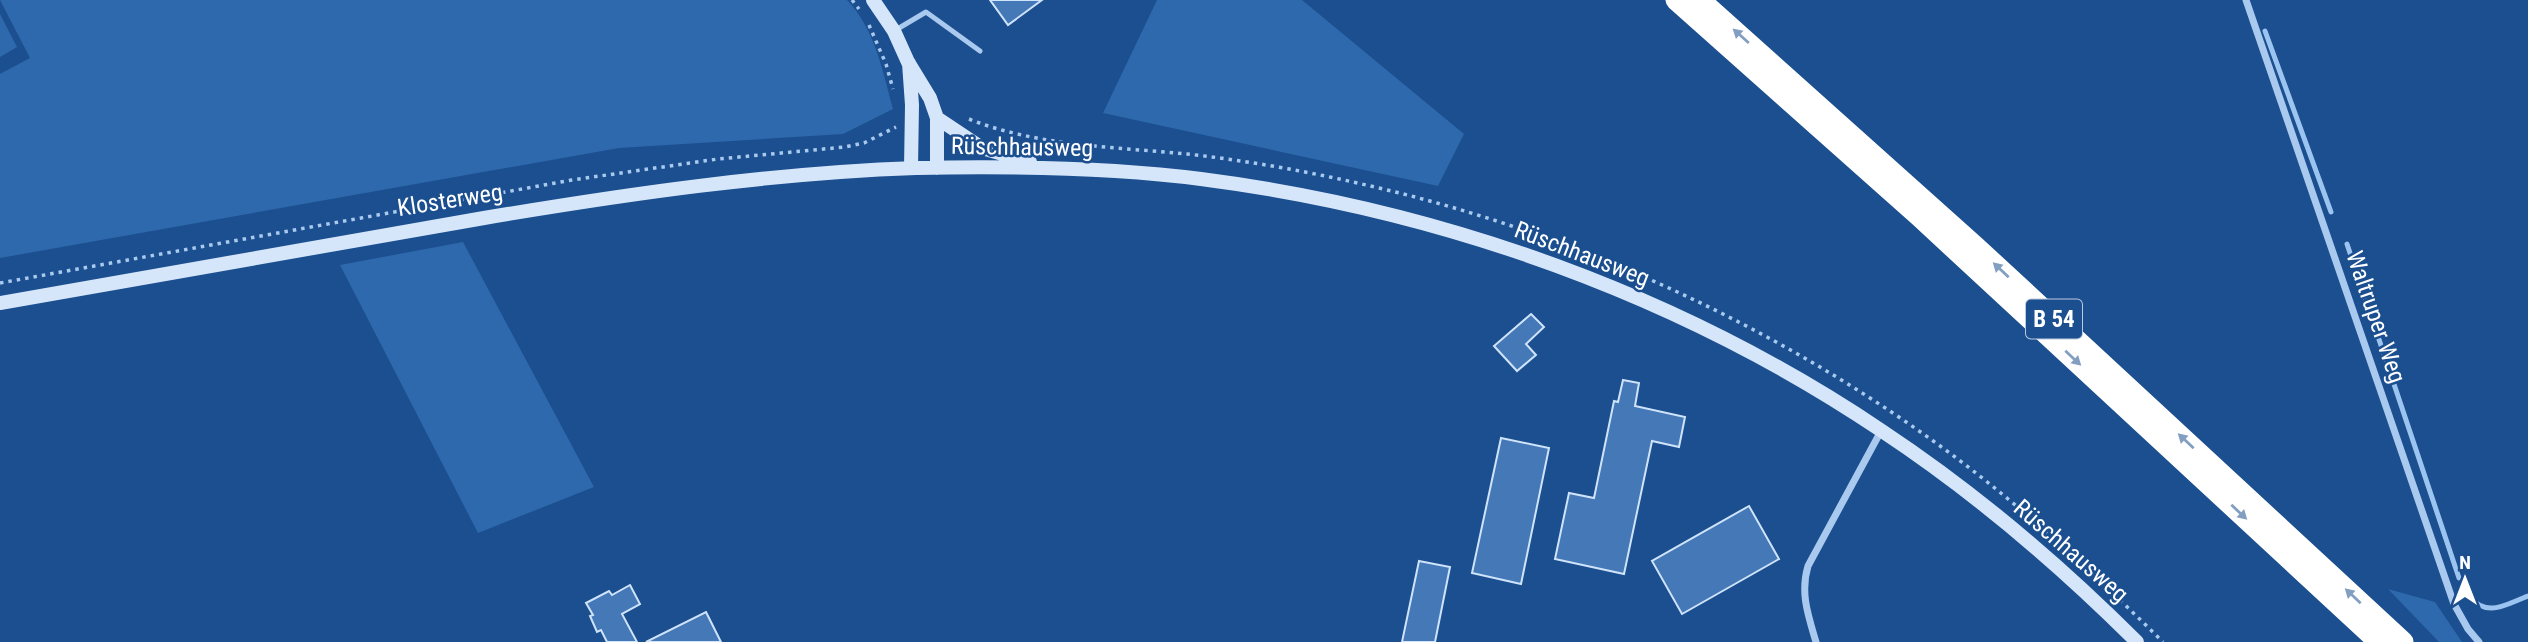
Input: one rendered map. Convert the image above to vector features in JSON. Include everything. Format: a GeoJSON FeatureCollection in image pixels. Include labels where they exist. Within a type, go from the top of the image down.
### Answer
{"type":"FeatureCollection","features":[{"type":"Feature","properties":{"kind":"highway","name":"B 54"},"geometry":{"type":"LineString","coordinates":[[1676,0],[1940,235],[2379,642]]}},
{"type":"Feature","properties":{"kind":"highway","name":"B 54"},"geometry":{"type":"LineString","coordinates":[[1700,0],[1994,264],[2403,642]]}},
{"type":"Feature","properties":{"kind":"main road"},"geometry":{"type":"LineString","coordinates":[[873,0],[894,31],[908,62],[923,82],[937,118],[937,168]]}},
{"type":"Feature","properties":{"kind":"main road"},"geometry":{"type":"LineString","coordinates":[[908,62],[912,105],[911,169]]}},
{"type":"Feature","properties":{"kind":"main road"},"geometry":{"type":"LineString","coordinates":[[937,118],[982,148],[1059,168]]}},
{"type":"Feature","properties":{"kind":"main road","name":"Rüschhausweg"},"geometry":{"type":"LineString","coordinates":[[911,169],[1059,168],[1144,173],[1284,192],[1389,214],[1454,232],[1596,281],[1688,322],[1787,374],[1881,430],[2003,520],[2137,642]]}},
{"type":"Feature","properties":{"kind":"main road","name":"Klosterweg"},"geometry":{"type":"LineString","coordinates":[[0,303],[402,231],[611,197],[740,181],[911,169]]}},
{"type":"Feature","properties":{"kind":"street","name":"Waltruper Weg"},"geometry":{"type":"LineString","coordinates":[[2246,0],[2455,604],[2468,629],[2479,642]]}},
{"type":"Feature","properties":{"kind":"street"},"geometry":{"type":"LineString","coordinates":[[1816,642],[1804,596],[1804,580],[1808,566],[1881,430]]}},
{"type":"Feature","properties":{"kind":"lane"},"geometry":{"type":"LineString","coordinates":[[894,31],[926,12],[980,51]]}},
{"type":"Feature","properties":{"kind":"path"},"geometry":{"type":"LineString","coordinates":[[852,0],[870,26],[886,64],[894,95]]}},
{"type":"Feature","properties":{"kind":"path"},"geometry":{"type":"LineString","coordinates":[[0,283],[572,180],[718,159],[845,147],[864,143],[897,126],[897,116]]}},
{"type":"Feature","properties":{"kind":"shaded area"},"geometry":{"type":"Polygon","coordinates":[[[0,0],[847,0],[857,11],[871,37],[893,109],[843,134],[619,148],[0,258],[0,74],[30,58],[0,0]]]}},
{"type":"Feature","properties":{"kind":"shaded area"},"geometry":{"type":"Polygon","coordinates":[[[1157,0],[1302,0],[1464,134],[1438,186],[1103,113],[1157,0]]]}},
{"type":"Feature","properties":{"kind":"shaded area"},"geometry":{"type":"Polygon","coordinates":[[[0,14],[17,47],[0,57],[0,14]]]}},
{"type":"Feature","properties":{"kind":"shaded area"},"geometry":{"type":"Polygon","coordinates":[[[463,242],[594,487],[478,533],[340,265],[463,242]]]}},
{"type":"Feature","properties":{"kind":"shaded area"},"geometry":{"type":"Polygon","coordinates":[[[2388,589],[2435,602],[2462,642],[2439,642],[2388,589]]]}},
{"type":"Feature","properties":{"kind":"building"},"geometry":{"type":"Polygon","coordinates":[[[990,0],[1042,0],[1008,25],[990,0]]]}},
{"type":"Feature","properties":{"kind":"building"},"geometry":{"type":"Polygon","coordinates":[[[1531,314],[1544,327],[1526,344],[1536,355],[1517,371],[1494,346],[1531,314]]]}},
{"type":"Feature","properties":{"kind":"building"},"geometry":{"type":"Polygon","coordinates":[[[1623,380],[1639,383],[1635,406],[1685,417],[1679,447],[1652,441],[1624,574],[1555,559],[1569,493],[1594,498],[1614,401],[1618,402],[1623,380]]]}},
{"type":"Feature","properties":{"kind":"building"},"geometry":{"type":"Polygon","coordinates":[[[1501,438],[1549,448],[1521,584],[1472,573],[1501,438]]]}},
{"type":"Feature","properties":{"kind":"building"},"geometry":{"type":"Polygon","coordinates":[[[1749,506],[1779,559],[1682,614],[1652,561],[1749,506]]]}},
{"type":"Feature","properties":{"kind":"building"},"geometry":{"type":"Polygon","coordinates":[[[1419,561],[1450,567],[1435,642],[1402,642],[1419,561]]]}},
{"type":"Feature","properties":{"kind":"building"},"geometry":{"type":"Polygon","coordinates":[[[630,585],[640,604],[622,614],[637,642],[607,642],[601,630],[597,632],[590,616],[593,615],[586,603],[609,591],[612,595],[630,585]]]}},
{"type":"Feature","properties":{"kind":"building"},"geometry":{"type":"Polygon","coordinates":[[[706,612],[721,642],[646,642],[706,612]]]}},
{"type":"Feature","properties":{"kind":"waterway"},"geometry":{"type":"LineString","coordinates":[[2265,31],[2331,212]]}},
{"type":"Feature","properties":{"kind":"waterway"},"geometry":{"type":"LineString","coordinates":[[2347,244],[2459,578]]}},
{"type":"Feature","properties":{"kind":"waterway"},"geometry":{"type":"LineString","coordinates":[[2468,596],[2475,603],[2489,608],[2504,606],[2528,596]]}}]}
